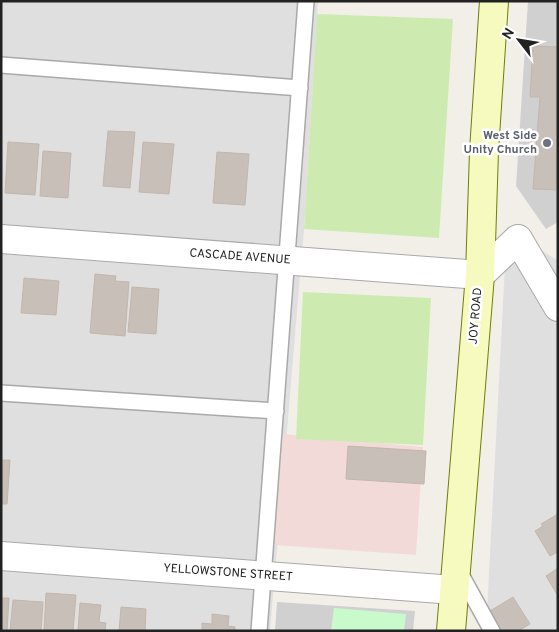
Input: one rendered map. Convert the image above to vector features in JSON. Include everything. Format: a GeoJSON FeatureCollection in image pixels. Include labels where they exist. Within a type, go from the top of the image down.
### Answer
{"type":"FeatureCollection","features":[{"type":"Feature","properties":{"kind":"street","name":"JOY ROAD"},"geometry":{"type":"LineString","coordinates":[[451,631],[480,275],[484,150],[494,1]]}},
{"type":"Feature","properties":{"kind":"street","name":"CASCADE AVENUE"},"geometry":{"type":"LineString","coordinates":[[1,239],[480,275]]}},
{"type":"Feature","properties":{"kind":"street"},"geometry":{"type":"LineString","coordinates":[[480,275],[518,239],[558,307]]}},
{"type":"Feature","properties":{"kind":"street","name":"YELLOWSTONE STREET"},"geometry":{"type":"LineString","coordinates":[[1,556],[263,576],[455,578]]}},
{"type":"Feature","properties":{"kind":"lane"},"geometry":{"type":"LineString","coordinates":[[260,631],[306,1]]}},
{"type":"Feature","properties":{"kind":"lane"},"geometry":{"type":"LineString","coordinates":[[1,65],[300,88]]}},
{"type":"Feature","properties":{"kind":"lane"},"geometry":{"type":"LineString","coordinates":[[1,392],[276,411]]}},
{"type":"Feature","properties":{"kind":"lane"},"geometry":{"type":"LineString","coordinates":[[455,578],[492,631]]}},
{"type":"Feature","properties":{"kind":"shaded area"},"geometry":{"type":"Polygon","coordinates":[[[1,1],[318,1],[304,229],[270,631],[1,631],[1,1]]]}},
{"type":"Feature","properties":{"kind":"shaded area"},"geometry":{"type":"Polygon","coordinates":[[[528,1],[558,1],[558,222],[546,229],[516,186],[528,1]]]}},
{"type":"Feature","properties":{"kind":"shaded area"},"geometry":{"type":"Polygon","coordinates":[[[507,227],[558,261],[558,631],[486,631],[507,227]]]}},
{"type":"Feature","properties":{"kind":"shaded area"},"geometry":{"type":"Polygon","coordinates":[[[282,434],[423,447],[416,555],[274,545],[282,434]]]}},
{"type":"Feature","properties":{"kind":"shaded area"},"geometry":{"type":"Polygon","coordinates":[[[277,602],[415,611],[413,631],[275,631],[277,602]]]}},
{"type":"Feature","properties":{"kind":"green space"},"geometry":{"type":"Polygon","coordinates":[[[317,14],[453,19],[439,238],[304,229],[317,14]]]}},
{"type":"Feature","properties":{"kind":"green space"},"geometry":{"type":"Polygon","coordinates":[[[303,292],[431,298],[423,445],[296,439],[303,292]]]}},
{"type":"Feature","properties":{"kind":"green space"},"geometry":{"type":"Polygon","coordinates":[[[334,608],[406,614],[404,631],[331,631],[334,608]]]}},
{"type":"Feature","properties":{"kind":"building","name":"West Side Unity Church"},"geometry":{"type":"Polygon","coordinates":[[[533,46],[558,47],[558,190],[533,189],[540,97],[530,97],[533,46]]]}},
{"type":"Feature","properties":{"kind":"building"},"geometry":{"type":"Polygon","coordinates":[[[108,131],[135,132],[130,188],[103,186],[108,131]]]}},
{"type":"Feature","properties":{"kind":"building"},"geometry":{"type":"Polygon","coordinates":[[[8,142],[39,144],[35,195],[5,193],[8,142]]]}},
{"type":"Feature","properties":{"kind":"building"},"geometry":{"type":"Polygon","coordinates":[[[143,142],[174,144],[169,194],[139,192],[143,142]]]}},
{"type":"Feature","properties":{"kind":"building"},"geometry":{"type":"Polygon","coordinates":[[[43,151],[71,153],[68,198],[40,196],[43,151]]]}},
{"type":"Feature","properties":{"kind":"building"},"geometry":{"type":"Polygon","coordinates":[[[217,152],[249,154],[245,205],[213,203],[217,152]]]}},
{"type":"Feature","properties":{"kind":"building"},"geometry":{"type":"Polygon","coordinates":[[[95,274],[116,276],[115,281],[129,282],[125,336],[90,333],[95,274]]]}},
{"type":"Feature","properties":{"kind":"building"},"geometry":{"type":"Polygon","coordinates":[[[24,278],[59,281],[56,315],[21,313],[24,278]]]}},
{"type":"Feature","properties":{"kind":"building"},"geometry":{"type":"Polygon","coordinates":[[[132,287],[159,289],[156,334],[128,332],[132,287]]]}},
{"type":"Feature","properties":{"kind":"building"},"geometry":{"type":"Polygon","coordinates":[[[348,446],[426,451],[424,484],[346,479],[348,446]]]}},
{"type":"Feature","properties":{"kind":"building"},"geometry":{"type":"Polygon","coordinates":[[[1,460],[10,460],[7,504],[1,504],[1,460]]]}},
{"type":"Feature","properties":{"kind":"building"},"geometry":{"type":"Polygon","coordinates":[[[558,514],[558,552],[550,556],[535,531],[543,526],[541,524],[558,514]]]}},
{"type":"Feature","properties":{"kind":"building"},"geometry":{"type":"Polygon","coordinates":[[[558,568],[558,596],[546,576],[558,568]]]}},
{"type":"Feature","properties":{"kind":"building"},"geometry":{"type":"Polygon","coordinates":[[[46,593],[76,595],[73,631],[44,631],[46,593]]]}},
{"type":"Feature","properties":{"kind":"building"},"geometry":{"type":"Polygon","coordinates":[[[513,597],[530,624],[518,631],[502,631],[490,611],[513,597]]]}},
{"type":"Feature","properties":{"kind":"building"},"geometry":{"type":"Polygon","coordinates":[[[1,598],[9,598],[7,631],[1,631],[1,598]]]}},
{"type":"Feature","properties":{"kind":"building"},"geometry":{"type":"Polygon","coordinates":[[[13,600],[43,602],[41,631],[10,631],[13,600]]]}},
{"type":"Feature","properties":{"kind":"building"},"geometry":{"type":"Polygon","coordinates":[[[80,603],[101,605],[99,622],[106,623],[105,631],[78,631],[80,603]]]}},
{"type":"Feature","properties":{"kind":"building"},"geometry":{"type":"Polygon","coordinates":[[[121,607],[146,609],[145,631],[119,631],[121,607]]]}},
{"type":"Feature","properties":{"kind":"building"},"geometry":{"type":"Polygon","coordinates":[[[212,614],[229,616],[228,626],[235,627],[235,631],[202,631],[202,623],[212,624],[212,614]]]}},
{"type":"Feature","properties":{"kind":"place","name":"West Side Unity Church"},"geometry":{"type":"Point","coordinates":[547,143]}}]}
